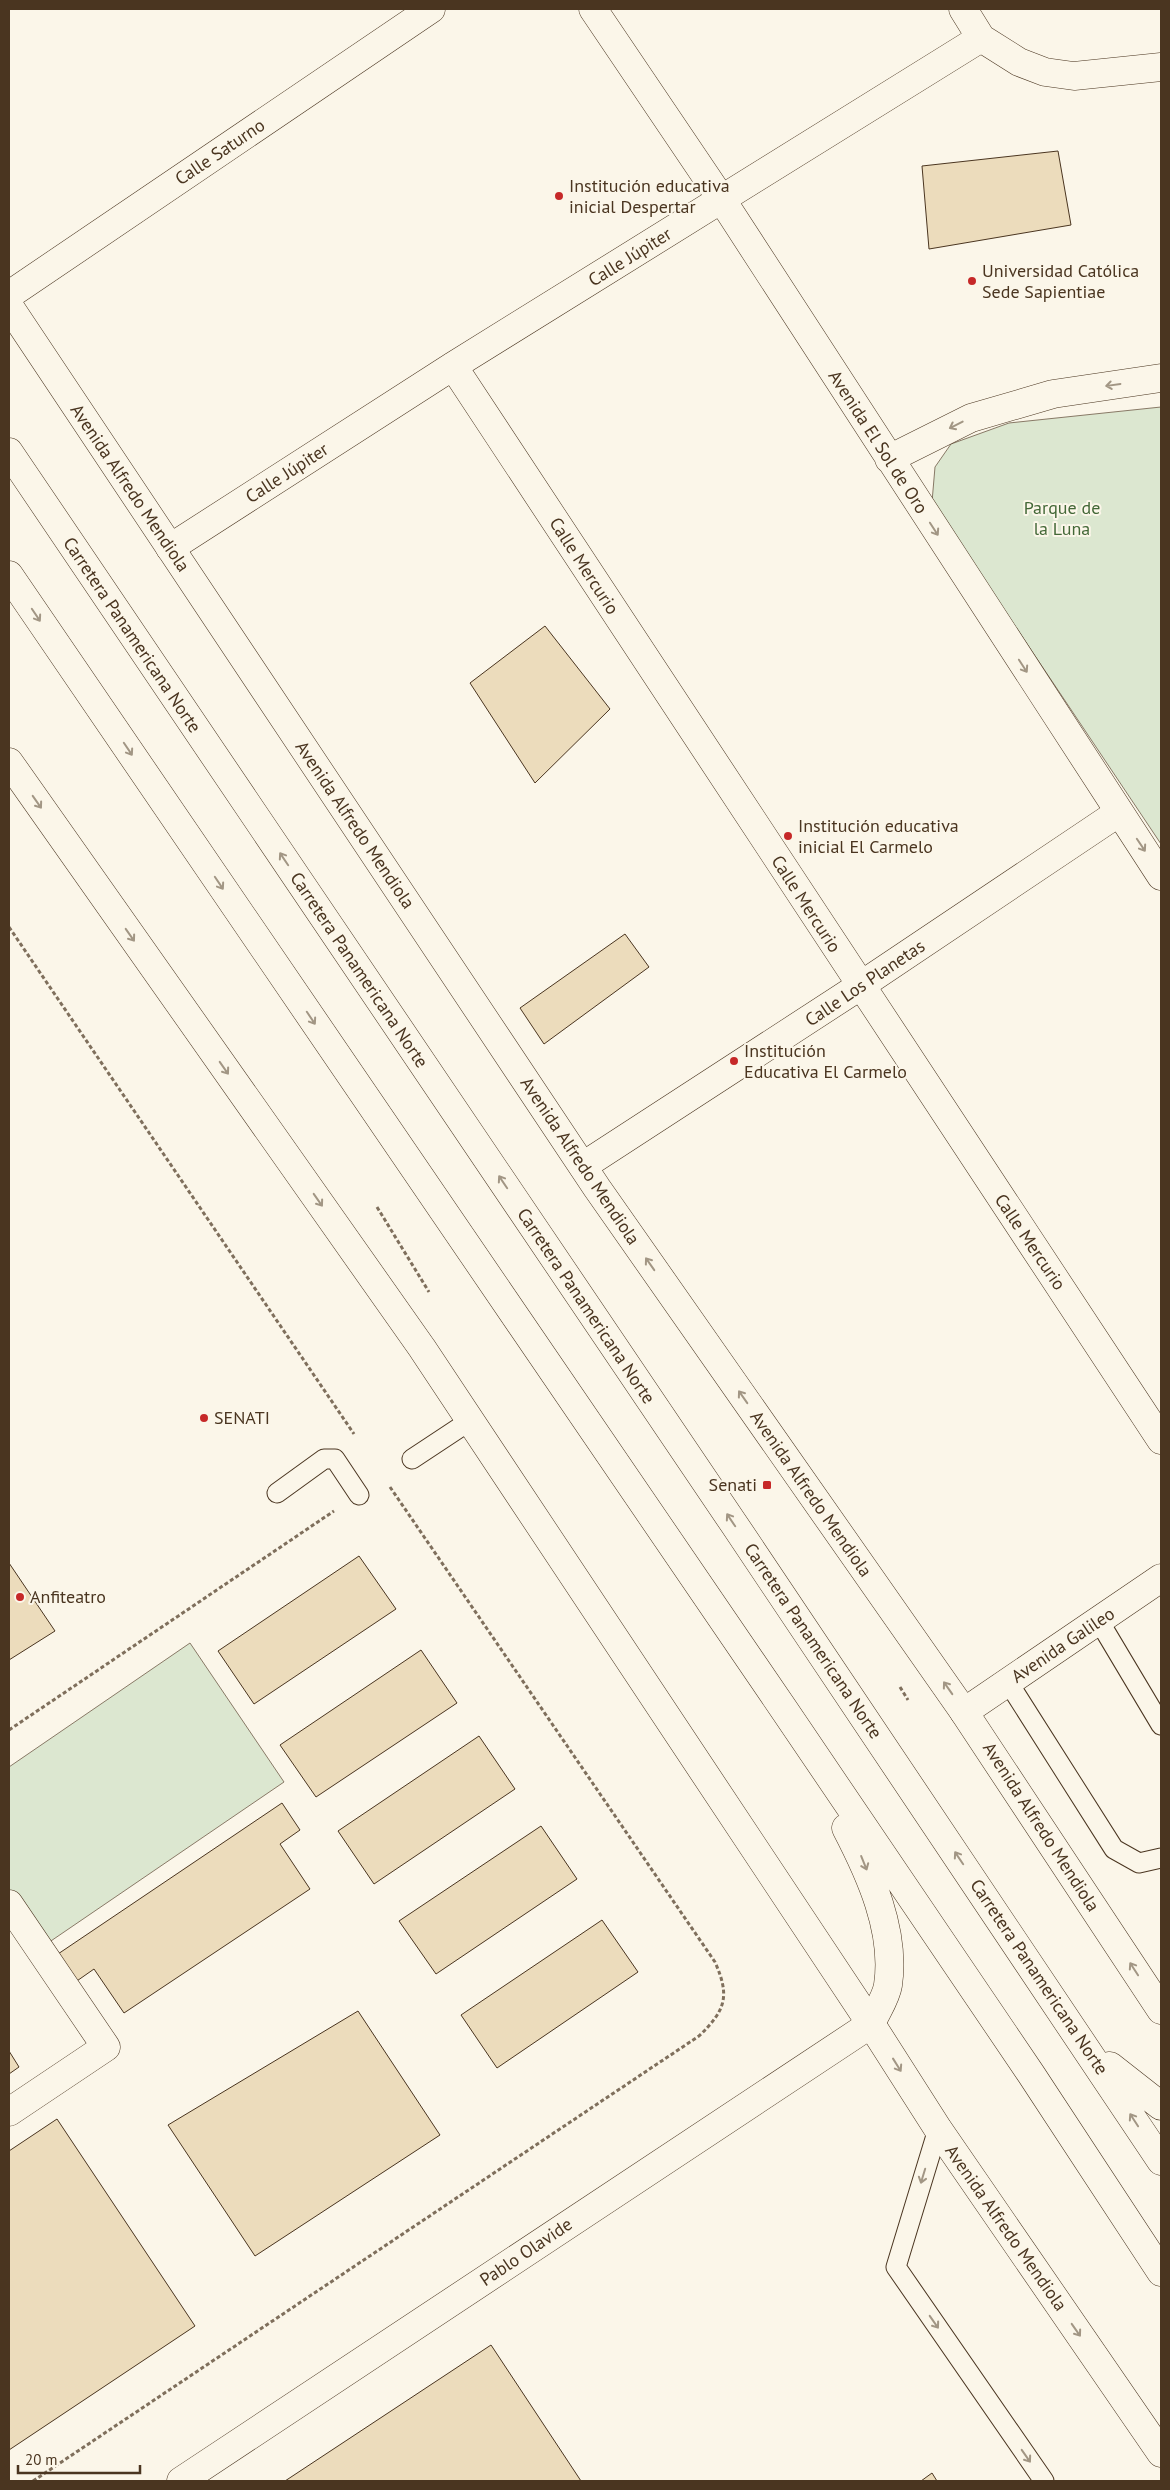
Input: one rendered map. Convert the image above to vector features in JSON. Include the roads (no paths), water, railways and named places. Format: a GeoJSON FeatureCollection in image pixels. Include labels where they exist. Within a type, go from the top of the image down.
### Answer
{"type":"FeatureCollection","features":[{"type":"Feature","properties":{"kind":"main road","name":"Calle Saturno"},"geometry":{"type":"LineString","coordinates":[[9,295],[431,9]]}},
{"type":"Feature","properties":{"kind":"main road","name":"Avenida El Sol de Oro"},"geometry":{"type":"LineString","coordinates":[[593,9],[722,200],[888,459],[1161,876]]}},
{"type":"Feature","properties":{"kind":"main road"},"geometry":{"type":"LineString","coordinates":[[963,9],[981,38],[1019,62],[1045,72],[1074,76],[1161,67]]}},
{"type":"Feature","properties":{"kind":"main road","name":"Calle Júpiter"},"geometry":{"type":"LineString","coordinates":[[170,548],[453,366],[981,38]]}},
{"type":"Feature","properties":{"kind":"main road","name":"Avenida Alfredo Mendiola"},"geometry":{"type":"LineString","coordinates":[[9,306],[596,1188],[964,1712],[1161,2010]]}},
{"type":"Feature","properties":{"kind":"main road","name":"Calle Mercurio"},"geometry":{"type":"LineString","coordinates":[[453,366],[1161,1440]]}},
{"type":"Feature","properties":{"kind":"main road"},"geometry":{"type":"LineString","coordinates":[[888,459],[980,415],[1053,394],[1161,378]]}},
{"type":"Feature","properties":{"kind":"main road","name":"Carretera Panamericana Norte"},"geometry":{"type":"LineString","coordinates":[[9,452],[1084,2043],[1161,2161]]}},
{"type":"Feature","properties":{"kind":"main road"},"geometry":{"type":"LineString","coordinates":[[9,575],[785,1711],[1025,2065],[1161,2272]]}},
{"type":"Feature","properties":{"kind":"main road","name":"Avenida Alfredo Mendiola"},"geometry":{"type":"LineString","coordinates":[[9,762],[471,1420],[871,2024],[938,2129],[1161,2453]]}},
{"type":"Feature","properties":{"kind":"main road","name":"Calle Los Planetas"},"geometry":{"type":"LineString","coordinates":[[583,1166],[860,986],[1118,812]]}},
{"type":"Feature","properties":{"kind":"main road","name":"Avenida Galileo"},"geometry":{"type":"LineString","coordinates":[[964,1712],[1161,1578]]}},
{"type":"Feature","properties":{"kind":"main road"},"geometry":{"type":"LineString","coordinates":[[785,1711],[862,1859],[878,1902],[888,1941],[888,1986],[871,2024]]}},
{"type":"Feature","properties":{"kind":"main road"},"geometry":{"type":"LineString","coordinates":[[9,1904],[106,2047],[9,2112]]}},
{"type":"Feature","properties":{"kind":"main road","name":"Pablo Olavide"},"geometry":{"type":"LineString","coordinates":[[181,2481],[871,2024]]}},
{"type":"Feature","properties":{"kind":"main road"},"geometry":{"type":"LineString","coordinates":[[1084,2043],[1138,2090],[1161,2106]]}},
{"type":"Feature","properties":{"kind":"lane"},"geometry":{"type":"LineString","coordinates":[[412,1459],[471,1420]]}},
{"type":"Feature","properties":{"kind":"lane"},"geometry":{"type":"LineString","coordinates":[[277,1493],[324,1459],[330,1458],[335,1459],[359,1495]]}},
{"type":"Feature","properties":{"kind":"lane"},"geometry":{"type":"LineString","coordinates":[[1099,1620],[1161,1725]]}},
{"type":"Feature","properties":{"kind":"lane"},"geometry":{"type":"LineString","coordinates":[[1008,1682],[1114,1849],[1139,1863],[1161,1858]]}},
{"type":"Feature","properties":{"kind":"lane"},"geometry":{"type":"LineString","coordinates":[[938,2129],[896,2266],[1044,2481]]}},
{"type":"Feature","properties":{"kind":"place","name":"Institución educativa inicial Despertar"},"geometry":{"type":"Point","coordinates":[559,196]}},
{"type":"Feature","properties":{"kind":"place","name":"Universidad Católica Sede Sapientiae"},"geometry":{"type":"Point","coordinates":[972,281]}},
{"type":"Feature","properties":{"kind":"place","name":"Institución educativa inicial El Carmelo"},"geometry":{"type":"Point","coordinates":[788,836]}},
{"type":"Feature","properties":{"kind":"place","name":"Institución Educativa El Carmelo"},"geometry":{"type":"Point","coordinates":[734,1061]}},
{"type":"Feature","properties":{"kind":"place","name":"SENATI"},"geometry":{"type":"Point","coordinates":[204,1418]}},
{"type":"Feature","properties":{"kind":"place","name":"Senati"},"geometry":{"type":"Point","coordinates":[767,1485]}},
{"type":"Feature","properties":{"kind":"place","name":"Anfiteatro"},"geometry":{"type":"Point","coordinates":[20,1597]}},
{"type":"Feature","properties":{"kind":"park label","name":"Parque de la Luna"},"geometry":{"type":"Point","coordinates":[1062,518]}}]}
